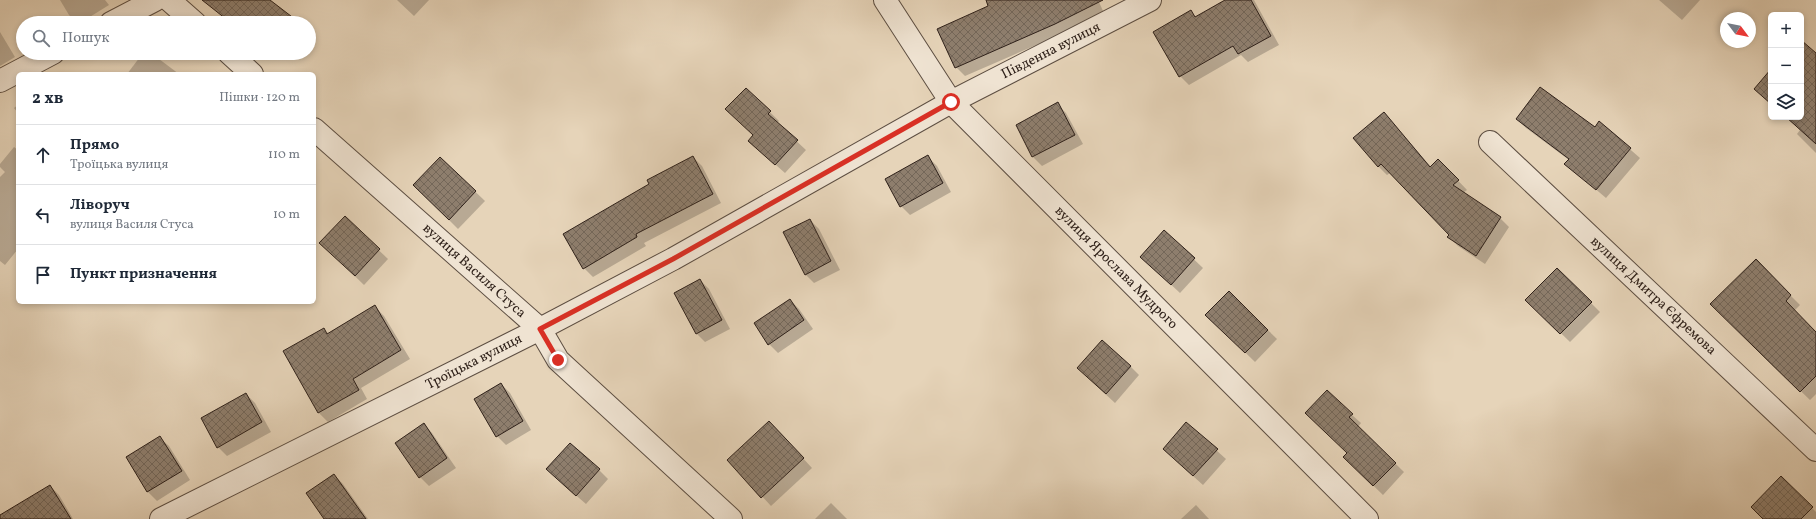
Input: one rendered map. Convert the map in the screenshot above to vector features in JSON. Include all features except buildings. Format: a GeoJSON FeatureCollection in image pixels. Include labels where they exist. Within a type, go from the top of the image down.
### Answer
{"type":"FeatureCollection","features":[{"type":"Feature","properties":{"kind":"street"},"geometry":{"type":"LineString","coordinates":[[124,16],[155,0]]}},
{"type":"Feature","properties":{"kind":"street"},"geometry":{"type":"LineString","coordinates":[[169,0],[187,16]]}},
{"type":"Feature","properties":{"kind":"street","name":"вулиця Ярослава Мудрого"},"geometry":{"type":"LineString","coordinates":[[885,0],[951,102],[1367,519]]}},
{"type":"Feature","properties":{"kind":"street","name":"Південна вулиця"},"geometry":{"type":"LineString","coordinates":[[951,102],[1150,0]]}},
{"type":"Feature","properties":{"kind":"street"},"geometry":{"type":"LineString","coordinates":[[17,72],[40,60]]}},
{"type":"Feature","properties":{"kind":"street"},"geometry":{"type":"LineString","coordinates":[[237,60],[250,72]]}},
{"type":"Feature","properties":{"kind":"street"},"geometry":{"type":"LineString","coordinates":[[0,81],[16,73]]}},
{"type":"Feature","properties":{"kind":"street","name":"Троїцька вулиця"},"geometry":{"type":"LineString","coordinates":[[161,519],[540,329],[673,259],[951,102]]}},
{"type":"Feature","properties":{"kind":"street","name":"вулиця Василя Стуса"},"geometry":{"type":"LineString","coordinates":[[316,131],[540,329],[558,360],[731,519]]}},
{"type":"Feature","properties":{"kind":"street","name":"вулиця Дмитра Єфремова"},"geometry":{"type":"LineString","coordinates":[[1490,142],[1816,450]]}},
{"type":"Feature","properties":{"kind":"route"},"geometry":{"type":"LineString","coordinates":[[558,360],[540,329],[673,259],[951,102]]}}]}
